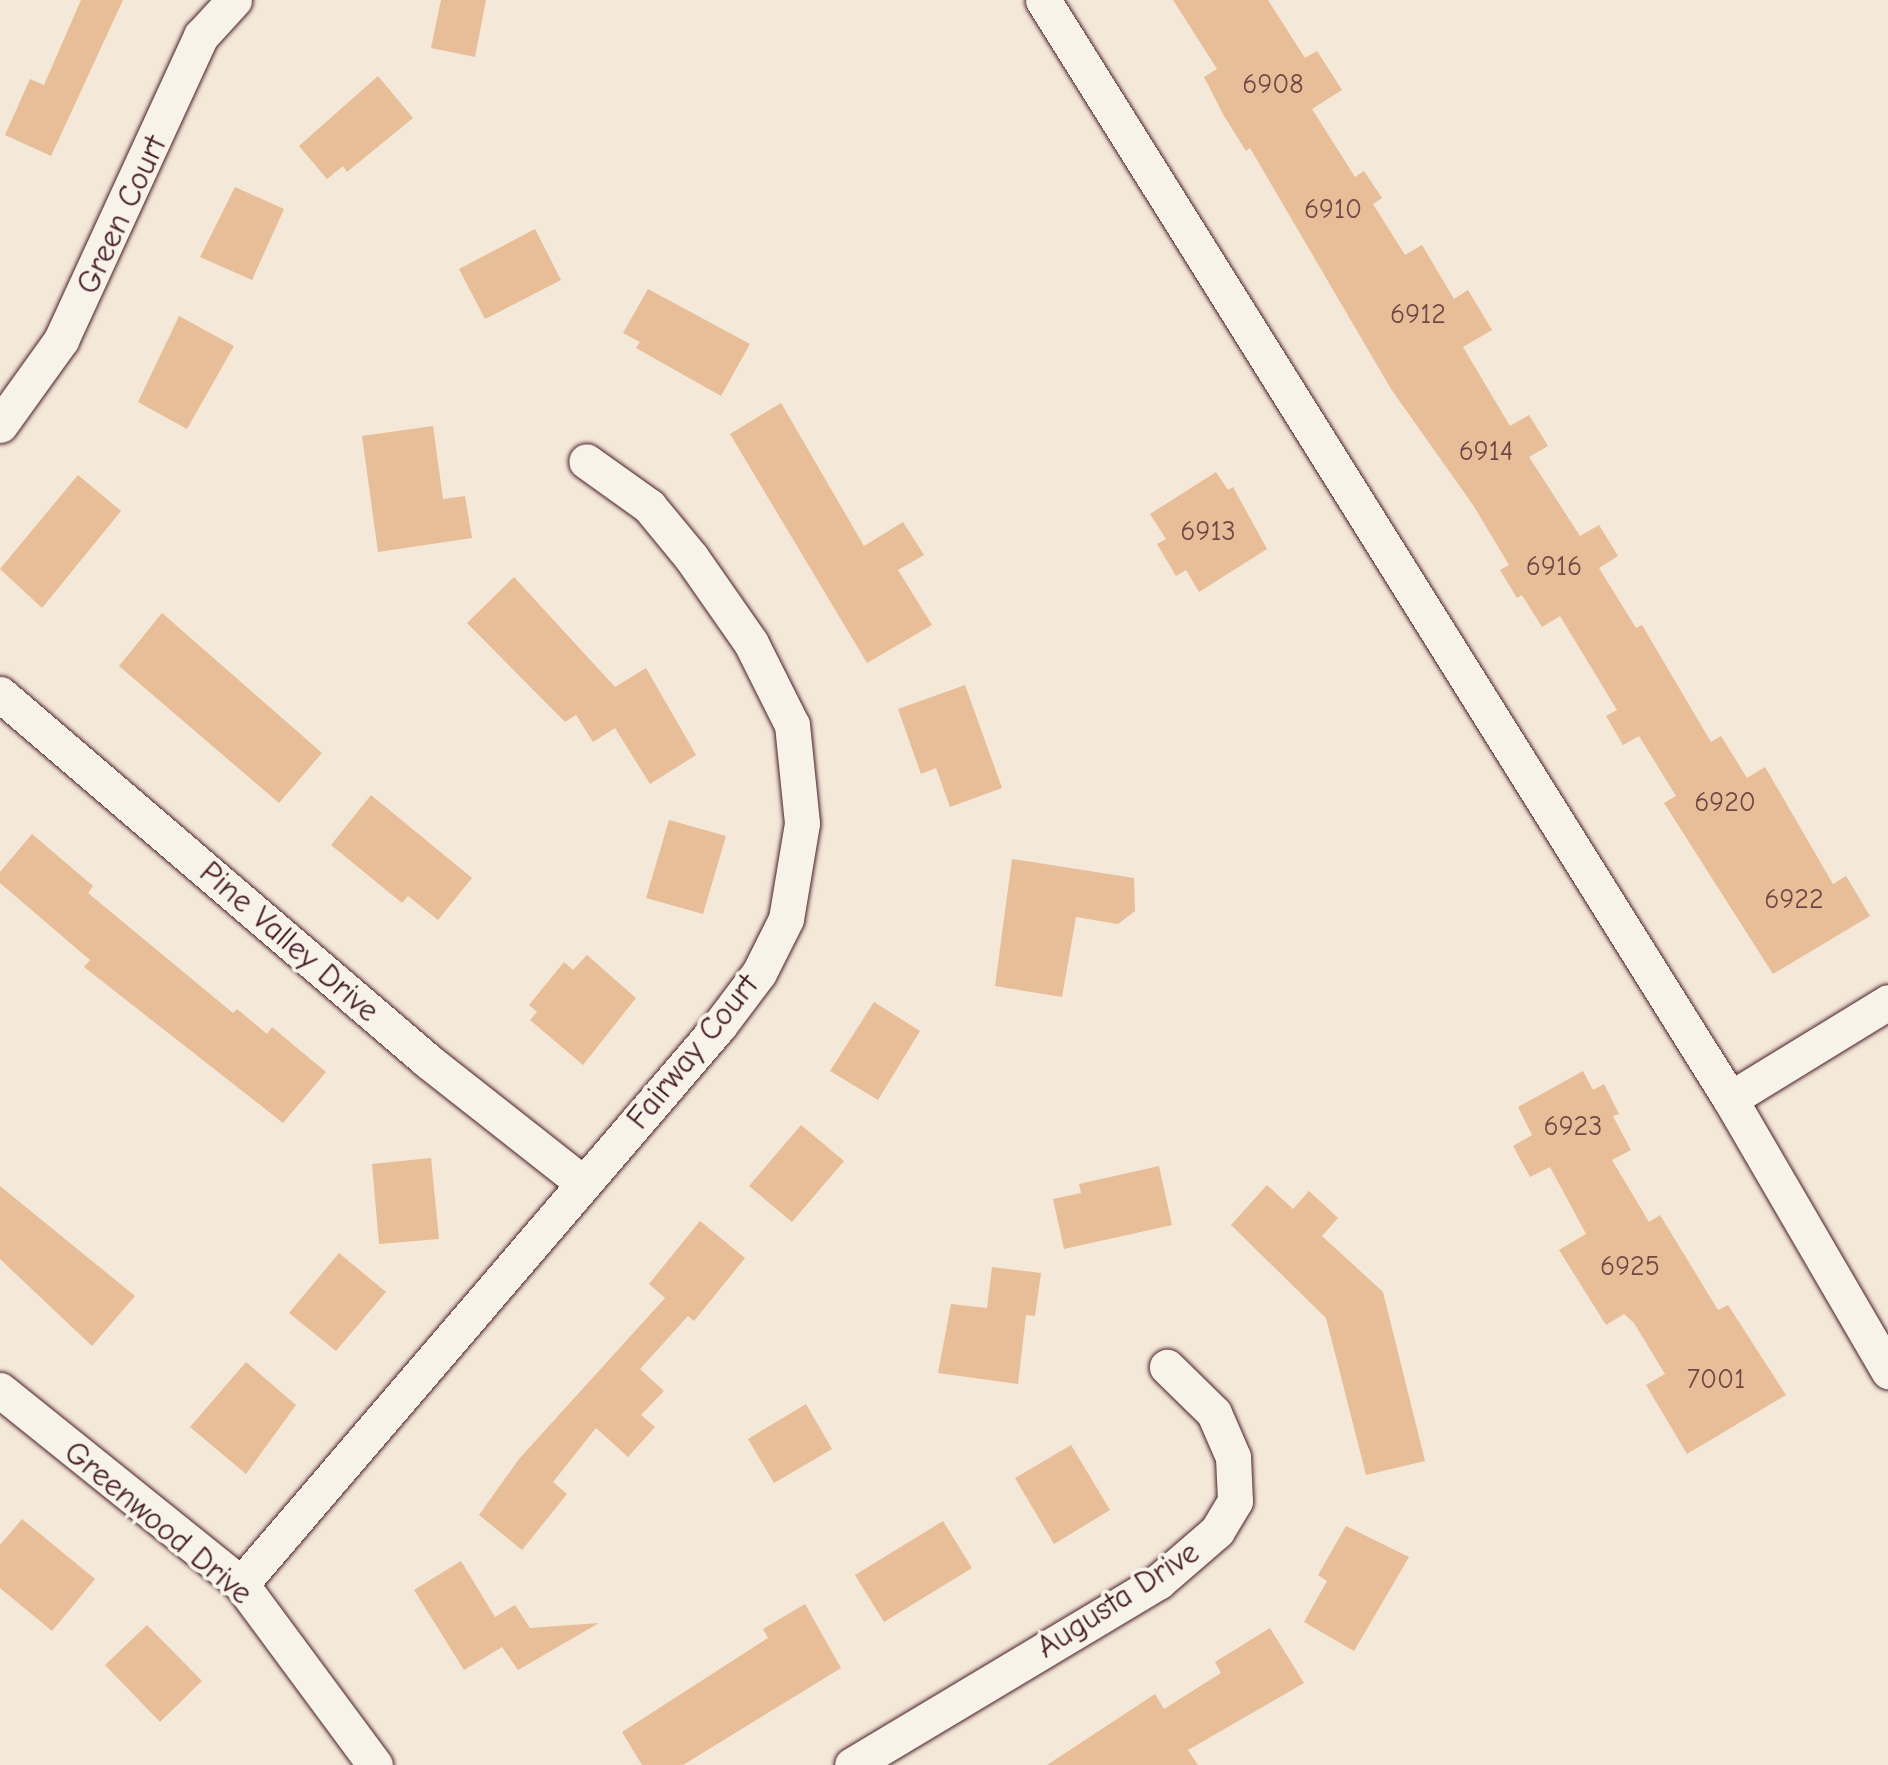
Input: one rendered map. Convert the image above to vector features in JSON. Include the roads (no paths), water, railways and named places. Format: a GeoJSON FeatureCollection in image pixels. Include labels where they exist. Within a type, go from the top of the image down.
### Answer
{"type":"FeatureCollection","features":[{"type":"Feature","properties":{"kind":"street","name":"Green Court"},"geometry":{"type":"LineString","coordinates":[[0,425],[61,340],[202,36],[234,0]]}},
{"type":"Feature","properties":{"kind":"street"},"geometry":{"type":"LineString","coordinates":[[1043,0],[1730,1099],[1888,1370]]}},
{"type":"Feature","properties":{"kind":"street","name":"Fairway Court"},"geometry":{"type":"LineString","coordinates":[[241,1584],[759,973],[786,919],[802,823],[792,724],[751,643],[649,506],[586,461]]}},
{"type":"Feature","properties":{"kind":"street","name":"Pine Valley Drive"},"geometry":{"type":"LineString","coordinates":[[0,694],[428,1061],[583,1183]]}},
{"type":"Feature","properties":{"kind":"street"},"geometry":{"type":"LineString","coordinates":[[1730,1099],[1888,1002]]}},
{"type":"Feature","properties":{"kind":"street","name":"Augusta Drive"},"geometry":{"type":"LineString","coordinates":[[852,1765],[1158,1582],[1218,1531],[1235,1501],[1233,1457],[1214,1414],[1167,1368]]}},
{"type":"Feature","properties":{"kind":"street","name":"Greenwood Drive"},"geometry":{"type":"LineString","coordinates":[[0,1390],[241,1584],[375,1765]]}}]}
